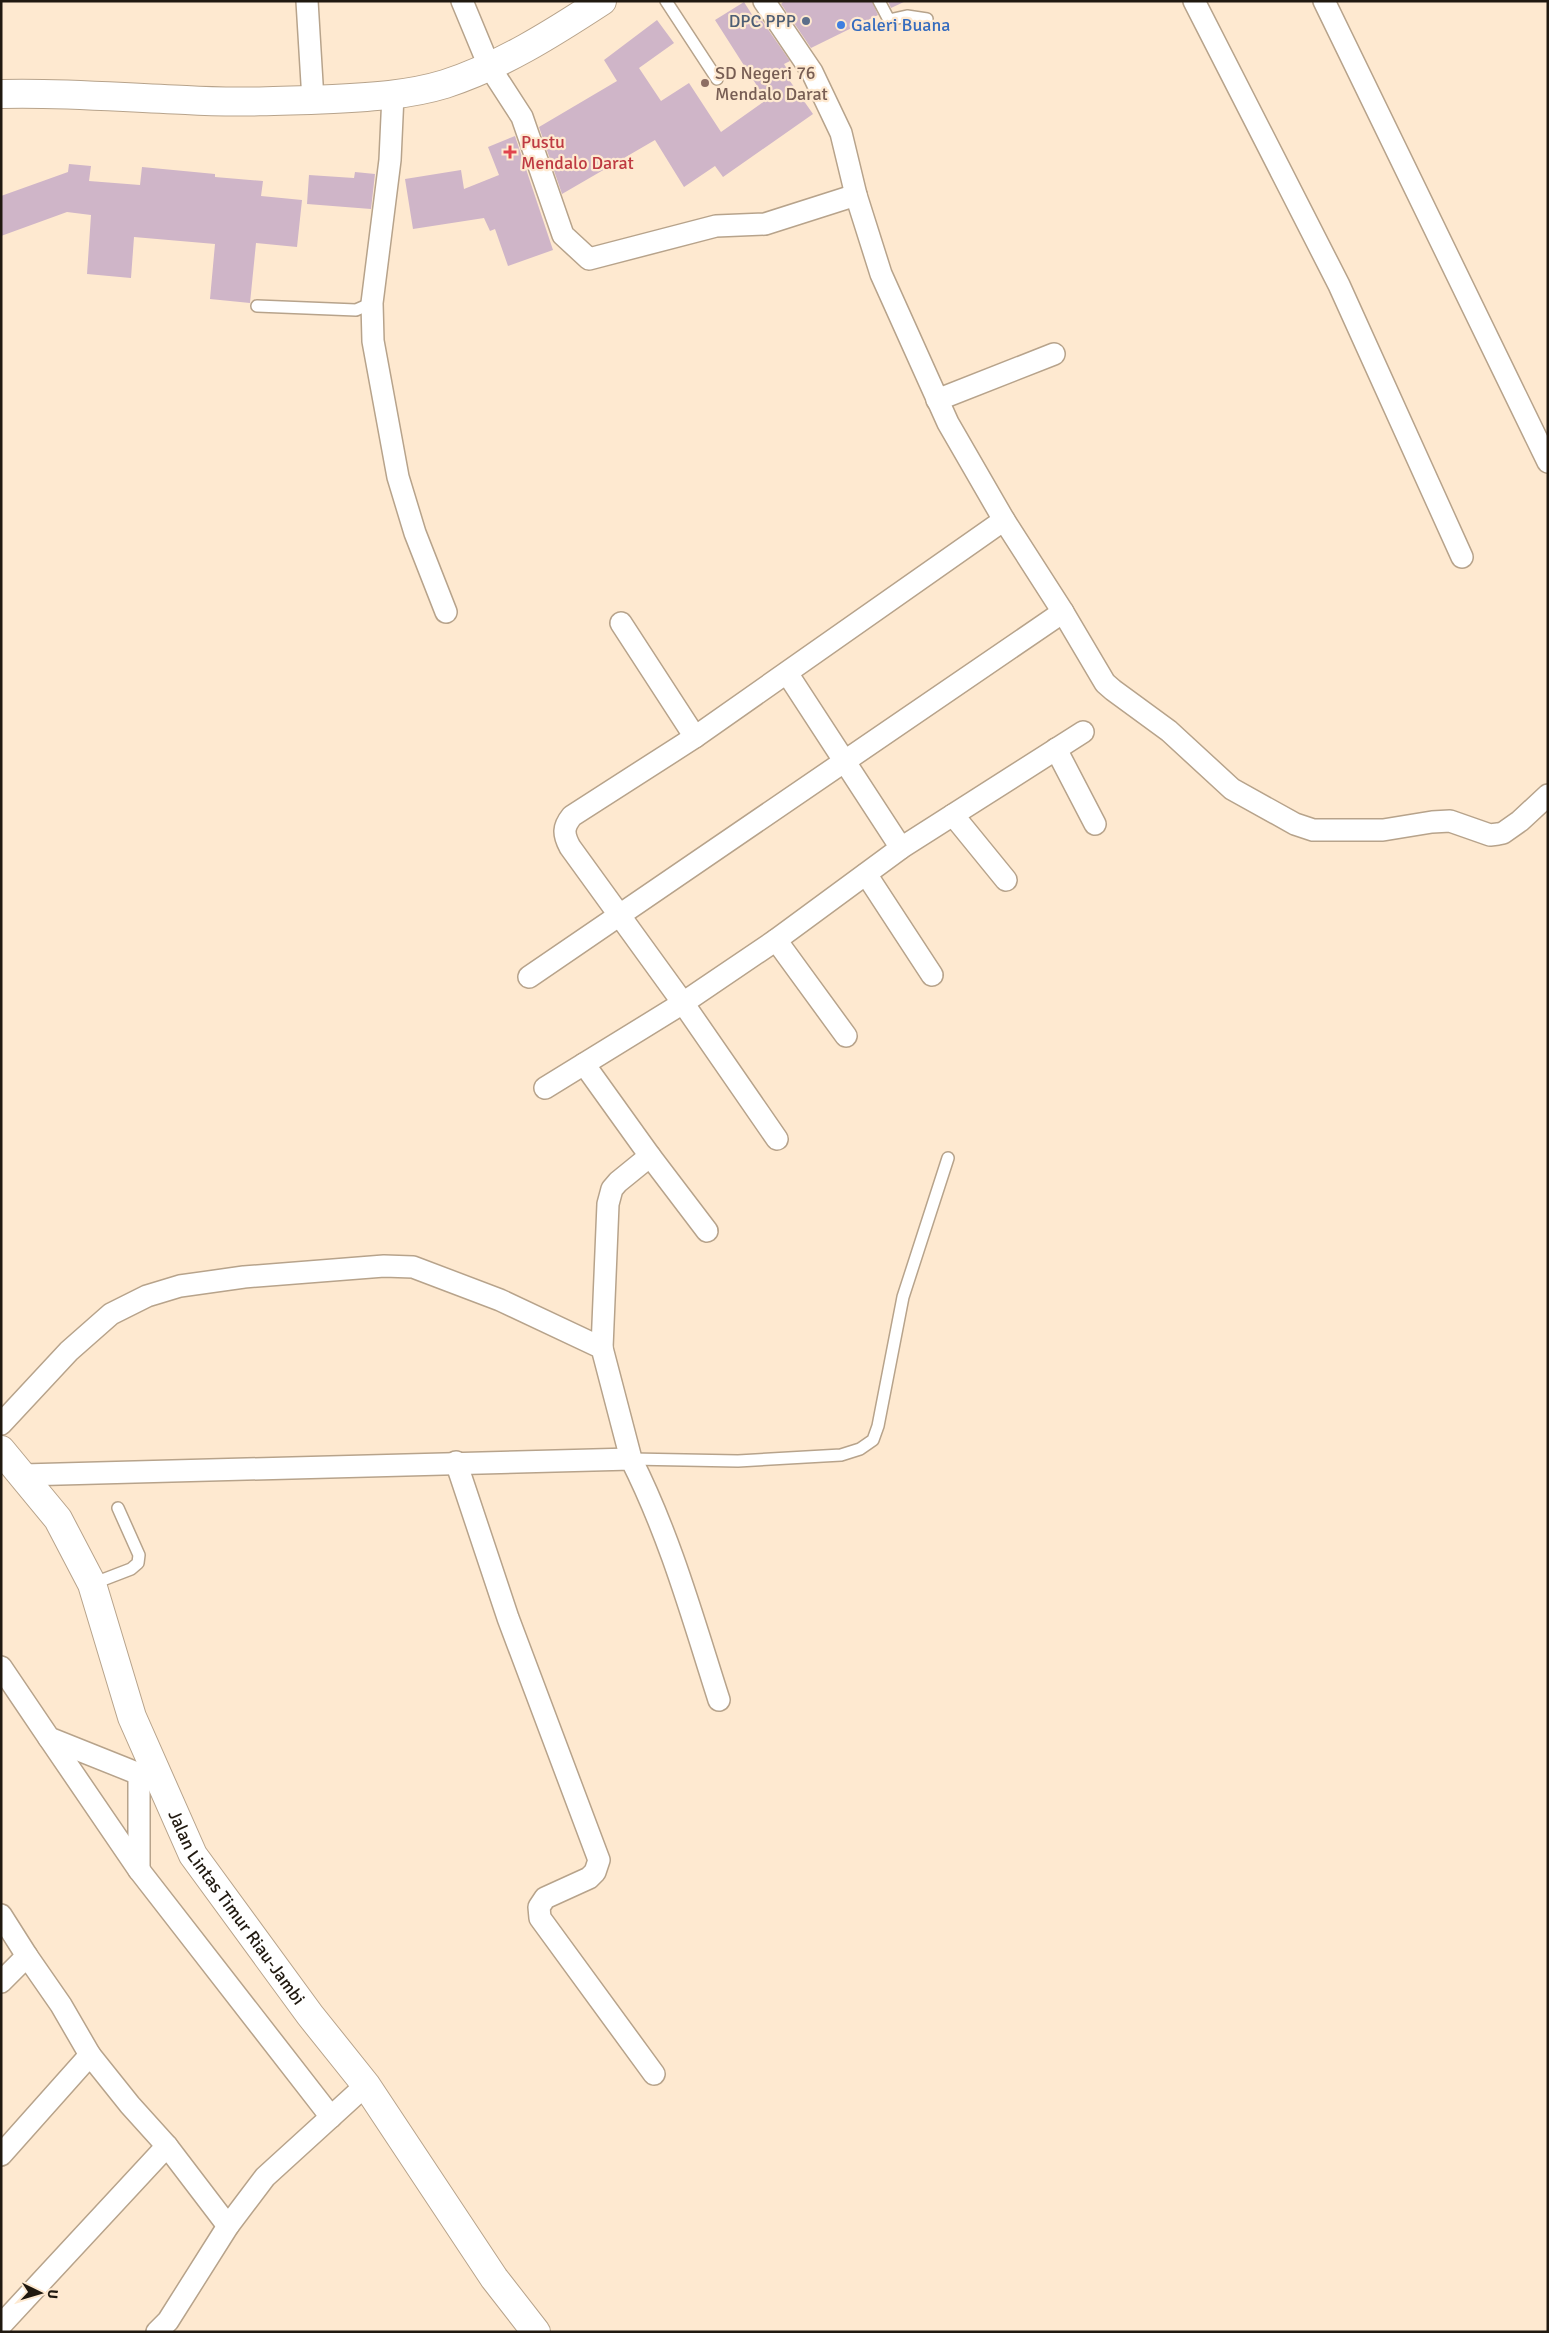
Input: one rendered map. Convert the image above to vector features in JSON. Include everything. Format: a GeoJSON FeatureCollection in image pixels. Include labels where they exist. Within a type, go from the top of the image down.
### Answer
{"type":"FeatureCollection","features":[{"type":"Feature","properties":{"kind":"highway"},"geometry":{"type":"LineString","coordinates":[[1,94],[46,93],[188,101],[313,100],[393,95],[445,84],[490,66],[557,30],[602,1]]}},
{"type":"Feature","properties":{"kind":"highway","name":"Jalan Lintas Timur Riau-Jambi"},"geometry":{"type":"LineString","coordinates":[[1,1450],[58,1519],[92,1584],[146,1770],[193,1854],[310,2015],[366,2085],[494,2278],[536,2332]]}},
{"type":"Feature","properties":{"kind":"street"},"geometry":{"type":"LineString","coordinates":[[307,1],[313,100]]}},
{"type":"Feature","properties":{"kind":"street"},"geometry":{"type":"LineString","coordinates":[[462,1],[490,66],[522,117],[563,235],[589,259],[716,226],[766,224],[856,195]]}},
{"type":"Feature","properties":{"kind":"street"},"geometry":{"type":"LineString","coordinates":[[764,1],[812,72],[841,133],[856,195],[881,274],[936,400],[1004,520],[1063,612],[1105,683],[1169,731],[1232,789],[1295,824],[1313,830],[1383,830],[1432,822],[1450,822],[1490,834],[1503,834],[1548,795]]}},
{"type":"Feature","properties":{"kind":"street"},"geometry":{"type":"LineString","coordinates":[[1194,1],[1339,285],[1462,556]]}},
{"type":"Feature","properties":{"kind":"street"},"geometry":{"type":"LineString","coordinates":[[1324,1],[1548,462]]}},
{"type":"Feature","properties":{"kind":"street"},"geometry":{"type":"LineString","coordinates":[[393,95],[390,160],[372,302],[373,341],[398,477],[415,533],[446,612]]}},
{"type":"Feature","properties":{"kind":"street"},"geometry":{"type":"LineString","coordinates":[[936,400],[1054,354]]}},
{"type":"Feature","properties":{"kind":"street"},"geometry":{"type":"LineString","coordinates":[[777,1139],[684,1003],[570,847],[565,837],[566,824],[572,816],[695,737],[1004,520]]}},
{"type":"Feature","properties":{"kind":"street"},"geometry":{"type":"LineString","coordinates":[[530,977],[1063,612]]}},
{"type":"Feature","properties":{"kind":"street"},"geometry":{"type":"LineString","coordinates":[[621,623],[695,737]]}},
{"type":"Feature","properties":{"kind":"street"},"geometry":{"type":"LineString","coordinates":[[787,673],[901,848]]}},
{"type":"Feature","properties":{"kind":"street"},"geometry":{"type":"LineString","coordinates":[[545,1088],[684,1003],[776,940],[901,848],[1083,732]]}},
{"type":"Feature","properties":{"kind":"street"},"geometry":{"type":"LineString","coordinates":[[1056,749],[1095,824]]}},
{"type":"Feature","properties":{"kind":"street"},"geometry":{"type":"LineString","coordinates":[[953,815],[1006,880]]}},
{"type":"Feature","properties":{"kind":"street"},"geometry":{"type":"LineString","coordinates":[[866,874],[932,975]]}},
{"type":"Feature","properties":{"kind":"street"},"geometry":{"type":"LineString","coordinates":[[776,940],[846,1036]]}},
{"type":"Feature","properties":{"kind":"street"},"geometry":{"type":"LineString","coordinates":[[584,1064],[707,1231]]}},
{"type":"Feature","properties":{"kind":"street"},"geometry":{"type":"LineString","coordinates":[[650,1156],[618,1182],[612,1189],[608,1204],[602,1348],[631,1459],[651,1498],[719,1700]]}},
{"type":"Feature","properties":{"kind":"street"},"geometry":{"type":"LineString","coordinates":[[1,1424],[69,1351],[111,1314],[147,1296],[180,1286],[244,1277],[384,1266],[412,1267],[500,1300],[602,1348]]}},
{"type":"Feature","properties":{"kind":"street"},"geometry":{"type":"LineString","coordinates":[[23,1475],[198,1472],[456,1462],[550,1463],[631,1459]]}},
{"type":"Feature","properties":{"kind":"street"},"geometry":{"type":"LineString","coordinates":[[456,1462],[508,1618],[599,1860],[595,1872],[589,1878],[544,1898],[539,1907],[540,1918],[654,2074]]}},
{"type":"Feature","properties":{"kind":"street"},"geometry":{"type":"LineString","coordinates":[[1,1667],[139,1870],[331,2117]]}},
{"type":"Feature","properties":{"kind":"street"},"geometry":{"type":"LineString","coordinates":[[49,1738],[146,1770],[139,1870]]}},
{"type":"Feature","properties":{"kind":"street"},"geometry":{"type":"LineString","coordinates":[[1,1915],[61,2005],[90,2055],[130,2106],[167,2146],[228,2226]]}},
{"type":"Feature","properties":{"kind":"street"},"geometry":{"type":"LineString","coordinates":[[1,1982],[27,1956]]}},
{"type":"Feature","properties":{"kind":"street"},"geometry":{"type":"LineString","coordinates":[[1,2155],[90,2055]]}},
{"type":"Feature","properties":{"kind":"street"},"geometry":{"type":"LineString","coordinates":[[168,2328],[228,2226],[265,2177],[366,2085]]}},
{"type":"Feature","properties":{"kind":"street"},"geometry":{"type":"LineString","coordinates":[[1,2325],[167,2146]]}},
{"type":"Feature","properties":{"kind":"lane"},"geometry":{"type":"LineString","coordinates":[[666,1],[717,79]]}},
{"type":"Feature","properties":{"kind":"lane"},"geometry":{"type":"LineString","coordinates":[[879,1],[889,20],[907,16],[927,19]]}},
{"type":"Feature","properties":{"kind":"lane"},"geometry":{"type":"LineString","coordinates":[[258,306],[356,310],[372,302]]}},
{"type":"Feature","properties":{"kind":"lane"},"geometry":{"type":"LineString","coordinates":[[631,1459],[738,1461],[841,1455],[860,1449],[873,1440],[881,1413],[903,1297],[948,1158]]}},
{"type":"Feature","properties":{"kind":"lane"},"geometry":{"type":"LineString","coordinates":[[92,1584],[131,1569],[138,1563],[139,1555],[118,1508]]}},
{"type":"Feature","properties":{"kind":"building"},"geometry":{"type":"Polygon","coordinates":[[[784,1],[872,1],[878,15],[811,48],[781,4],[784,1]]]}},
{"type":"Feature","properties":{"kind":"building"},"geometry":{"type":"Polygon","coordinates":[[[888,1],[906,1],[891,8],[888,1]]]}},
{"type":"Feature","properties":{"kind":"building"},"geometry":{"type":"Polygon","coordinates":[[[744,2],[756,21],[760,18],[790,61],[784,64],[789,72],[785,74],[813,114],[723,177],[715,166],[684,187],[655,140],[562,194],[539,127],[617,81],[604,60],[657,20],[674,43],[639,68],[661,101],[689,83],[721,132],[766,100],[715,20],[744,2]]]}},
{"type":"Feature","properties":{"kind":"building"},"geometry":{"type":"Polygon","coordinates":[[[515,136],[553,250],[508,266],[495,229],[490,231],[484,218],[413,229],[405,179],[461,170],[464,189],[499,175],[488,147],[515,136]]]}},
{"type":"Feature","properties":{"kind":"building"},"geometry":{"type":"Polygon","coordinates":[[[69,164],[91,166],[89,181],[140,185],[142,167],[215,174],[215,177],[263,181],[261,196],[302,200],[297,247],[256,243],[250,303],[210,299],[215,244],[134,237],[131,278],[87,274],[91,215],[67,212],[1,236],[1,196],[68,172],[69,164]]]}},
{"type":"Feature","properties":{"kind":"building"},"geometry":{"type":"Polygon","coordinates":[[[355,172],[375,174],[371,209],[307,204],[309,175],[354,178],[355,172]]]}},
{"type":"Feature","properties":{"kind":"place","name":"DPC PPP"},"geometry":{"type":"Point","coordinates":[806,21]}},
{"type":"Feature","properties":{"kind":"place","name":"Galeri Buana"},"geometry":{"type":"Point","coordinates":[841,25]}},
{"type":"Feature","properties":{"kind":"place","name":"SD Negeri 76 Mendalo Darat"},"geometry":{"type":"Point","coordinates":[705,83]}},
{"type":"Feature","properties":{"kind":"place","name":"Pustu Mendalo Darat"},"geometry":{"type":"Point","coordinates":[510,152]}}]}
